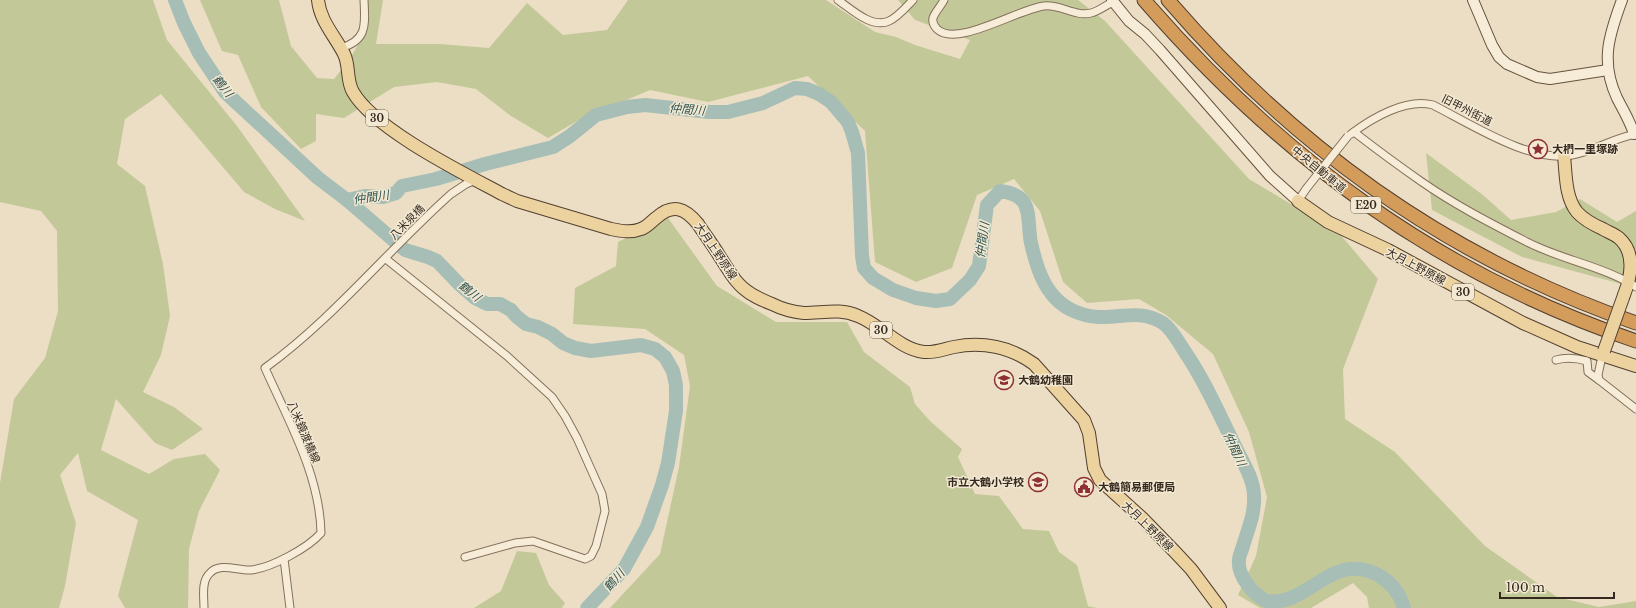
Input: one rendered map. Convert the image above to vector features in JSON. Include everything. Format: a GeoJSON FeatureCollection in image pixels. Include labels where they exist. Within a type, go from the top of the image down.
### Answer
{"type":"FeatureCollection","features":[{"type":"Feature","properties":{"kind":"highway","name":"中央自動車道"},"geometry":{"type":"LineString","coordinates":[[1144,0],[1197,60],[1227,90],[1291,147],[1359,201],[1428,246],[1502,286],[1572,318],[1636,341]]}},
{"type":"Feature","properties":{"kind":"highway","name":"中央自動車道"},"geometry":{"type":"LineString","coordinates":[[1168,0],[1208,44],[1269,104],[1325,152],[1369,186],[1436,231],[1508,270],[1576,301],[1636,323]]}},
{"type":"Feature","properties":{"kind":"main road","name":"大月上野原線"},"geometry":{"type":"LineString","coordinates":[[318,0],[321,14],[341,48],[347,64],[349,85],[357,98],[392,130],[473,178],[516,201],[624,232],[642,229],[657,217],[672,209],[679,209],[691,215],[738,283],[754,296],[768,303],[791,311],[804,313],[837,311],[859,316],[908,347],[923,352],[934,352],[976,344],[997,347],[1024,357],[1034,364],[1084,420],[1089,433],[1094,468],[1100,480],[1142,518],[1181,558],[1220,608]]}},
{"type":"Feature","properties":{"kind":"main road"},"geometry":{"type":"LineString","coordinates":[[1564,156],[1569,193],[1574,207],[1584,219],[1619,238],[1631,259],[1632,285],[1624,295],[1603,353]]}},
{"type":"Feature","properties":{"kind":"main road","name":"大月上野原線"},"geometry":{"type":"LineString","coordinates":[[1298,201],[1334,225],[1388,250],[1489,306],[1523,323],[1603,353],[1621,362],[1636,366]]}},
{"type":"Feature","properties":{"kind":"street"},"geometry":{"type":"LineString","coordinates":[[341,48],[352,45],[361,35],[365,25],[364,0]]}},
{"type":"Feature","properties":{"kind":"street"},"geometry":{"type":"LineString","coordinates":[[838,0],[871,21],[884,23],[893,19],[913,0]]}},
{"type":"Feature","properties":{"kind":"street"},"geometry":{"type":"LineString","coordinates":[[944,0],[933,18],[934,25],[944,34],[957,35],[978,30],[1022,12],[1042,6],[1053,6],[1086,14],[1093,13],[1112,1],[1129,21],[1145,34],[1160,50],[1270,176],[1298,201]]}},
{"type":"Feature","properties":{"kind":"street"},"geometry":{"type":"LineString","coordinates":[[1473,0],[1492,45],[1499,57],[1507,64],[1537,77],[1550,79],[1608,70]]}},
{"type":"Feature","properties":{"kind":"street"},"geometry":{"type":"LineString","coordinates":[[1621,0],[1607,48],[1608,70],[1612,85],[1635,134]]}},
{"type":"Feature","properties":{"kind":"street","name":"旧甲州街道"},"geometry":{"type":"LineString","coordinates":[[1298,201],[1351,134],[1362,125],[1383,115],[1413,104],[1424,103],[1433,105],[1524,150],[1546,155],[1572,155],[1635,134]]}},
{"type":"Feature","properties":{"kind":"street"},"geometry":{"type":"LineString","coordinates":[[1351,134],[1423,183],[1483,218],[1528,242],[1562,257],[1616,276],[1632,285]]}},
{"type":"Feature","properties":{"kind":"street","name":"八米泉橋"},"geometry":{"type":"LineString","coordinates":[[386,259],[444,200],[473,178]]}},
{"type":"Feature","properties":{"kind":"street"},"geometry":{"type":"LineString","coordinates":[[386,259],[507,356],[552,397],[565,416],[577,438],[602,494],[606,511],[598,539],[591,556],[586,559],[533,541],[515,543],[465,557]]}},
{"type":"Feature","properties":{"kind":"street","name":"八米鏡渡橋線"},"geometry":{"type":"LineString","coordinates":[[204,608],[206,579],[209,573],[214,569],[223,567],[237,570],[252,570],[284,559],[315,540],[321,533],[321,521],[310,476],[298,441],[265,368],[292,348],[386,259]]}},
{"type":"Feature","properties":{"kind":"street"},"geometry":{"type":"LineString","coordinates":[[1599,380],[1598,375],[1603,353]]}},
{"type":"Feature","properties":{"kind":"street"},"geometry":{"type":"LineString","coordinates":[[1556,360],[1564,358],[1578,359],[1587,362],[1588,372],[1636,409]]}},
{"type":"Feature","properties":{"kind":"street"},"geometry":{"type":"LineString","coordinates":[[1621,362],[1636,372]]}},
{"type":"Feature","properties":{"kind":"street"},"geometry":{"type":"LineString","coordinates":[[284,559],[290,608]]}},
{"type":"Feature","properties":{"kind":"green space"},"geometry":{"type":"Polygon","coordinates":[[[0,0],[153,0],[167,40],[237,126],[305,221],[275,209],[244,192],[161,94],[125,119],[117,164],[145,186],[163,264],[170,316],[161,355],[143,392],[174,407],[203,429],[172,450],[155,443],[116,399],[101,450],[149,474],[174,459],[205,454],[220,470],[199,511],[189,549],[188,608],[125,608],[118,596],[138,520],[87,491],[78,453],[60,475],[76,523],[65,586],[59,608],[0,608],[0,483],[14,399],[45,358],[58,311],[57,231],[41,211],[0,202],[0,0]]]}},
{"type":"Feature","properties":{"kind":"green space"},"geometry":{"type":"Polygon","coordinates":[[[200,0],[279,0],[291,46],[317,78],[334,79],[351,57],[361,39],[368,0],[383,0],[376,44],[440,44],[489,48],[527,3],[563,35],[607,30],[628,0],[826,0],[875,32],[896,37],[915,45],[960,59],[970,40],[915,20],[898,0],[1078,0],[1105,21],[1249,179],[1339,233],[1378,279],[1343,369],[1345,419],[1395,452],[1485,546],[1557,597],[1599,607],[1636,601],[1636,608],[1369,608],[1367,597],[1353,583],[1311,608],[1260,608],[1238,595],[1256,556],[1267,497],[1249,432],[1213,354],[1166,315],[1139,299],[1087,303],[1063,282],[1040,211],[1014,179],[977,195],[952,268],[916,282],[875,262],[865,131],[808,76],[708,102],[650,90],[577,121],[548,138],[511,116],[476,89],[437,82],[394,87],[344,118],[316,114],[316,141],[301,149],[261,107],[238,55],[222,51],[200,0]]]}},
{"type":"Feature","properties":{"kind":"green space"},"geometry":{"type":"Polygon","coordinates":[[[1426,153],[1483,195],[1511,220],[1556,212],[1580,199],[1617,222],[1636,211],[1636,288],[1522,257],[1432,210],[1426,153]]]}},
{"type":"Feature","properties":{"kind":"green space"},"geometry":{"type":"Polygon","coordinates":[[[668,218],[717,286],[776,322],[847,322],[864,352],[910,387],[915,404],[930,421],[962,449],[958,457],[975,494],[999,496],[1023,529],[1049,531],[1059,552],[1077,565],[1088,606],[1097,608],[610,608],[660,554],[679,467],[690,386],[684,355],[645,329],[573,324],[575,288],[616,266],[618,242],[668,218]]]}},
{"type":"Feature","properties":{"kind":"green space"},"geometry":{"type":"Polygon","coordinates":[[[517,551],[536,553],[549,585],[565,603],[562,608],[474,608],[501,591],[517,551]]]}},
{"type":"Feature","properties":{"kind":"waterway","name":"鶴川"},"geometry":{"type":"LineString","coordinates":[[175,0],[184,23],[199,53],[225,92],[318,178],[347,200],[405,250],[437,261],[475,298],[487,304],[500,304],[511,310],[526,324],[538,327],[552,334],[563,343],[575,348],[591,351],[641,345],[655,349],[665,357],[673,371],[676,385],[676,411],[668,463],[662,485],[647,527],[624,569],[587,608]]}},
{"type":"Feature","properties":{"kind":"waterway","name":"仲間川"},"geometry":{"type":"LineString","coordinates":[[347,200],[365,196],[383,197],[396,193],[402,186],[436,179],[485,164],[553,147],[570,136],[596,115],[627,107],[645,105],[709,112],[728,112],[763,103],[795,88],[807,89],[819,94],[831,102],[848,122],[852,132],[858,153],[862,256],[864,268],[873,278],[893,290],[916,298],[936,301],[950,299],[970,280],[979,266],[987,205],[1000,191],[1011,193],[1019,197],[1024,202],[1027,209],[1031,243],[1038,269],[1047,288],[1060,303],[1078,313],[1085,315],[1099,317],[1139,315],[1147,316],[1163,323],[1175,336],[1199,374],[1252,483],[1254,503],[1251,521],[1239,557],[1242,575],[1251,589],[1266,601],[1281,601],[1295,596],[1333,574],[1347,570],[1361,569],[1378,575],[1387,581],[1397,593],[1404,608]]}},
{"type":"Feature","properties":{"kind":"place","name":"大椚一里塚跡"},"geometry":{"type":"Point","coordinates":[1538,149]}},
{"type":"Feature","properties":{"kind":"place","name":"大鶴幼稚園"},"geometry":{"type":"Point","coordinates":[1004,380]}},
{"type":"Feature","properties":{"kind":"place","name":"市立大鶴小学校"},"geometry":{"type":"Point","coordinates":[1038,482]}},
{"type":"Feature","properties":{"kind":"place","name":"大鶴簡易郵便局"},"geometry":{"type":"Point","coordinates":[1084,487]}}]}
